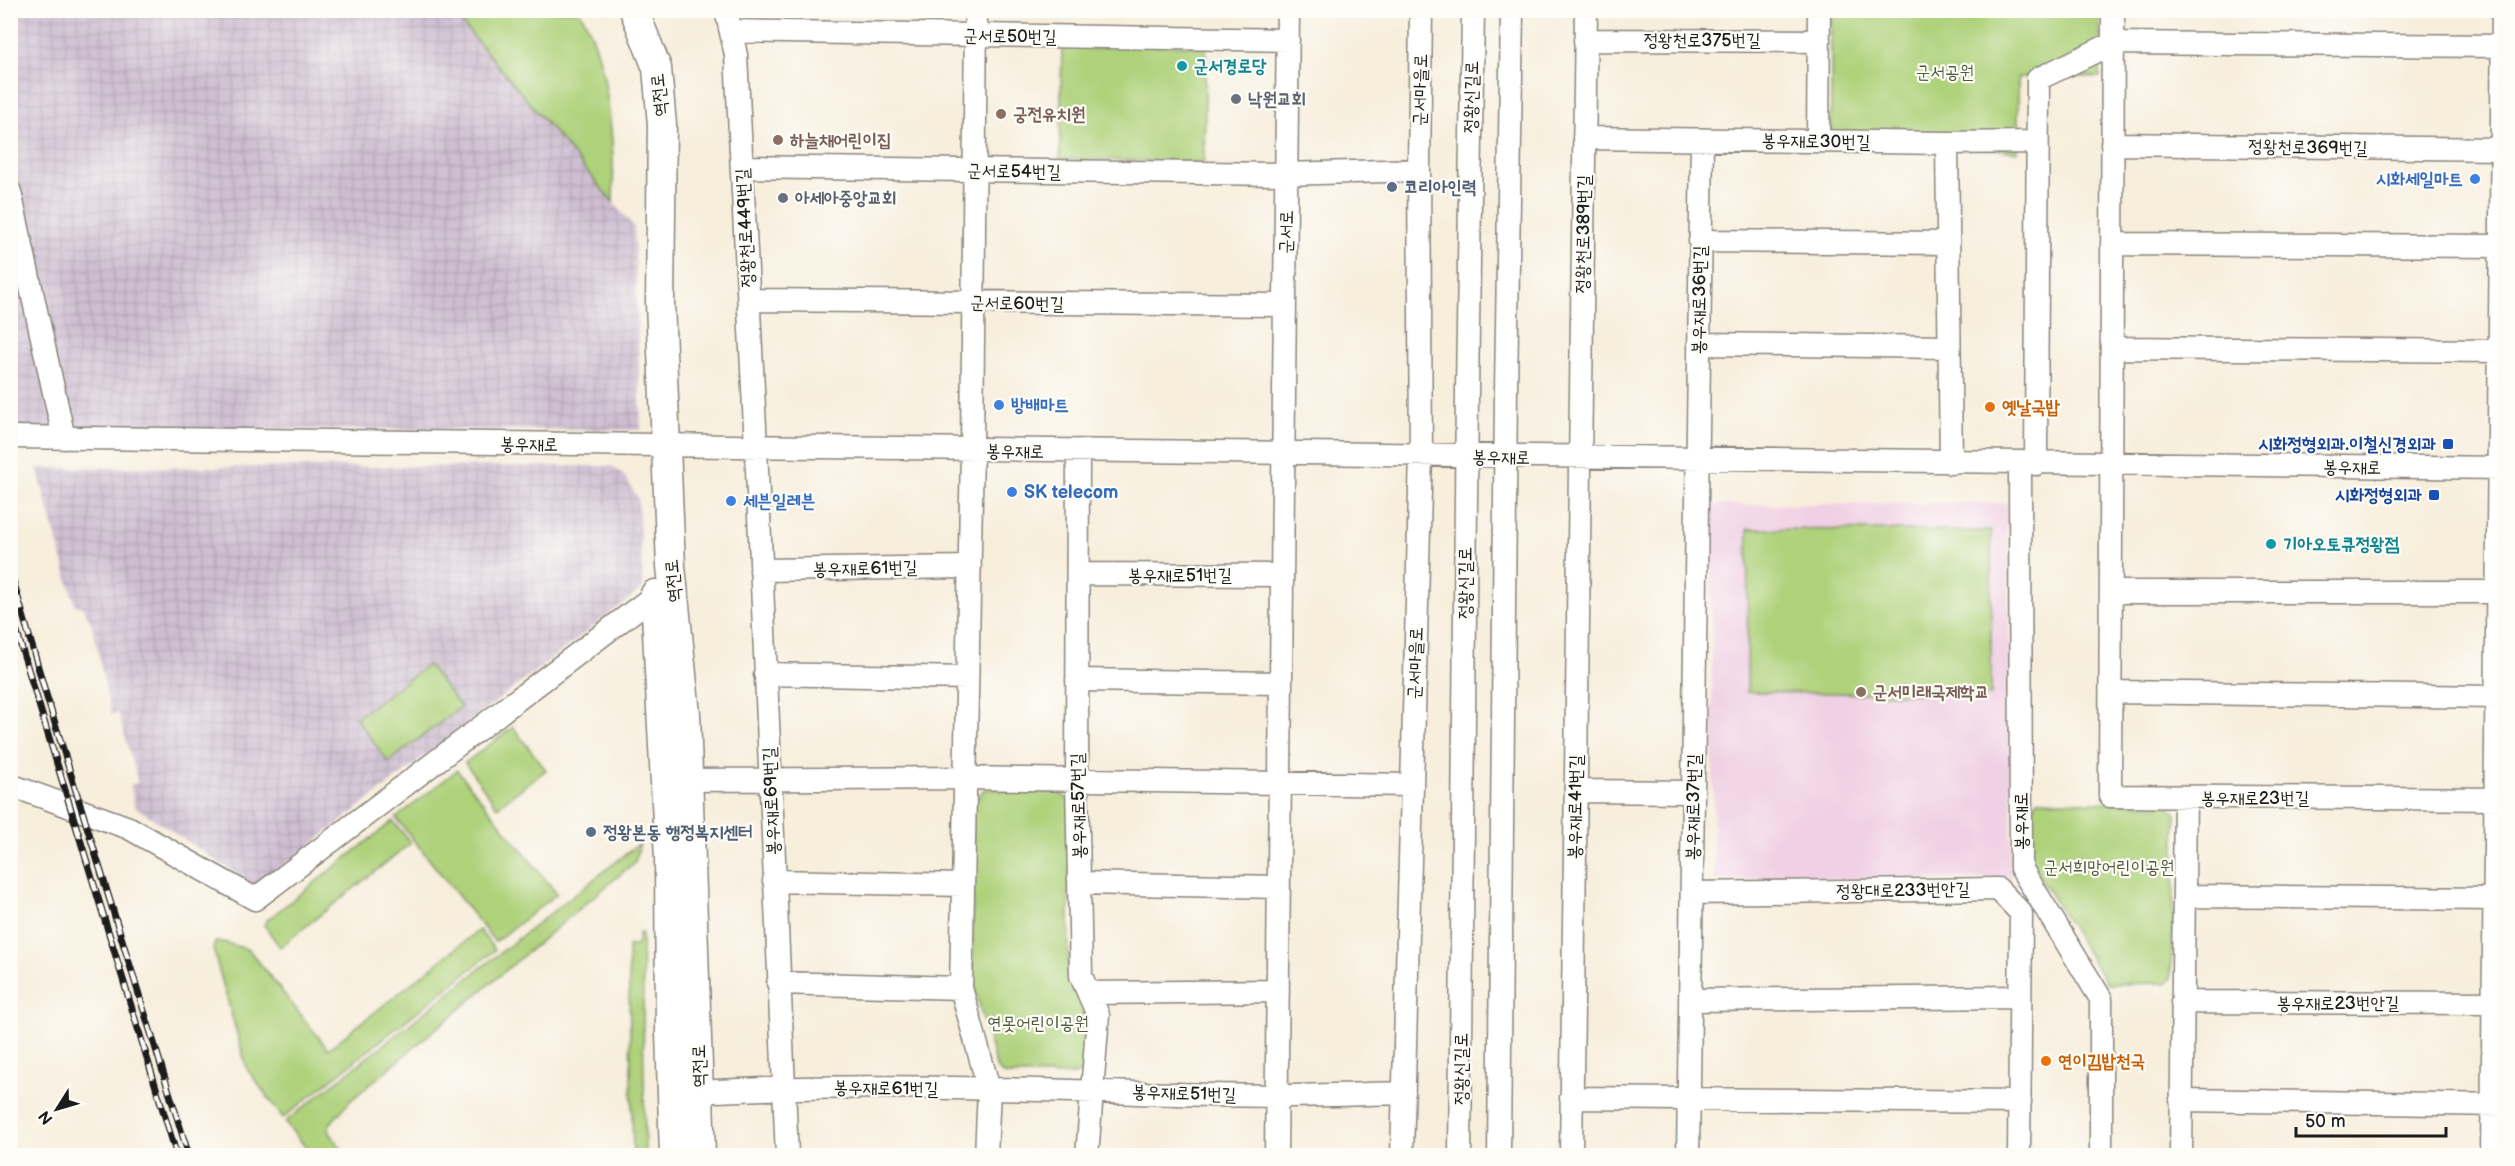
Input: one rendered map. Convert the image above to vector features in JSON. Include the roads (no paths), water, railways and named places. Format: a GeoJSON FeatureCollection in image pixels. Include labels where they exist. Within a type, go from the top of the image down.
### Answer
{"type":"FeatureCollection","features":[{"type":"Feature","properties":{"kind":"main road","name":"역전로"},"geometry":{"type":"LineString","coordinates":[[621,10],[638,68],[645,115],[646,236],[643,368],[658,446],[686,714],[701,1155]]}},
{"type":"Feature","properties":{"kind":"main road","name":"역전로"},"geometry":{"type":"LineString","coordinates":[[634,10],[657,68],[662,125],[656,595],[669,859],[670,1032],[674,1155]]}},
{"type":"Feature","properties":{"kind":"street"},"geometry":{"type":"LineString","coordinates":[[976,10],[972,450],[960,988],[989,1089],[986,1155]]}},
{"type":"Feature","properties":{"kind":"street","name":"군서로"},"geometry":{"type":"LineString","coordinates":[[1283,454],[1288,10]]}},
{"type":"Feature","properties":{"kind":"street","name":"군서마을로"},"geometry":{"type":"LineString","coordinates":[[1402,1155],[1421,454],[1419,170],[1421,10]]}},
{"type":"Feature","properties":{"kind":"street","name":"정왕신길로"},"geometry":{"type":"LineString","coordinates":[[1460,1155],[1466,456],[1473,10]]}},
{"type":"Feature","properties":{"kind":"street"},"geometry":{"type":"LineString","coordinates":[[1499,1155],[1505,457],[1512,10]]}},
{"type":"Feature","properties":{"kind":"street","name":"정왕천로389번길"},"geometry":{"type":"LineString","coordinates":[[1580,458],[1586,10]]}},
{"type":"Feature","properties":{"kind":"street"},"geometry":{"type":"LineString","coordinates":[[1818,141],[1819,10]]}},
{"type":"Feature","properties":{"kind":"street"},"geometry":{"type":"LineString","coordinates":[[2112,465],[2113,10]]}},
{"type":"Feature","properties":{"kind":"street"},"geometry":{"type":"LineString","coordinates":[[2492,1155],[2499,1105],[2494,1003],[2495,899],[2500,799],[2498,697],[2502,468],[2504,10]]}},
{"type":"Feature","properties":{"kind":"street","name":"군서로50번길"},"geometry":{"type":"LineString","coordinates":[[729,21],[976,35],[1288,40]]}},
{"type":"Feature","properties":{"kind":"street","name":"정왕천로449번길"},"geometry":{"type":"LineString","coordinates":[[729,21],[736,54],[756,447]]}},
{"type":"Feature","properties":{"kind":"street","name":"정왕천로375번길"},"geometry":{"type":"LineString","coordinates":[[1585,40],[1819,41]]}},
{"type":"Feature","properties":{"kind":"street"},"geometry":{"type":"LineString","coordinates":[[2028,464],[2038,79],[2113,43],[2503,46]]}},
{"type":"Feature","properties":{"kind":"street","name":"봉우재로30번길"},"geometry":{"type":"LineString","coordinates":[[1584,138],[2037,142]]}},
{"type":"Feature","properties":{"kind":"street","name":"봉우재로36번길"},"geometry":{"type":"LineString","coordinates":[[1697,459],[1702,140]]}},
{"type":"Feature","properties":{"kind":"street"},"geometry":{"type":"LineString","coordinates":[[1947,143],[1951,463]]}},
{"type":"Feature","properties":{"kind":"street","name":"정왕천로369번길"},"geometry":{"type":"LineString","coordinates":[[2112,144],[2503,149]]}},
{"type":"Feature","properties":{"kind":"street","name":"군서로54번길"},"geometry":{"type":"LineString","coordinates":[[742,168],[1286,174]]}},
{"type":"Feature","properties":{"kind":"street"},"geometry":{"type":"LineString","coordinates":[[1286,174],[1419,170]]}},
{"type":"Feature","properties":{"kind":"street"},"geometry":{"type":"LineString","coordinates":[[10,192],[64,438]]}},
{"type":"Feature","properties":{"kind":"street"},"geometry":{"type":"LineString","coordinates":[[1700,241],[1948,243]]}},
{"type":"Feature","properties":{"kind":"street"},"geometry":{"type":"LineString","coordinates":[[2112,244],[2502,246]]}},
{"type":"Feature","properties":{"kind":"street","name":"군서로60번길"},"geometry":{"type":"LineString","coordinates":[[749,300],[1285,306]]}},
{"type":"Feature","properties":{"kind":"street"},"geometry":{"type":"LineString","coordinates":[[1699,344],[1949,347]]}},
{"type":"Feature","properties":{"kind":"street"},"geometry":{"type":"LineString","coordinates":[[2112,348],[2501,351]]}},
{"type":"Feature","properties":{"kind":"street","name":"봉우재로"},"geometry":{"type":"LineString","coordinates":[[10,437],[1421,454],[2028,464],[2502,468]]}},
{"type":"Feature","properties":{"kind":"street","name":"봉우재로69번길"},"geometry":{"type":"LineString","coordinates":[[756,447],[787,1155]]}},
{"type":"Feature","properties":{"kind":"street","name":"봉우재로57번길"},"geometry":{"type":"LineString","coordinates":[[1078,451],[1077,781],[1081,976],[1098,1015],[1087,1155]]}},
{"type":"Feature","properties":{"kind":"street"},"geometry":{"type":"LineString","coordinates":[[1276,1155],[1283,454]]}},
{"type":"Feature","properties":{"kind":"street","name":"봉우재로41번길"},"geometry":{"type":"LineString","coordinates":[[1571,1155],[1580,458]]}},
{"type":"Feature","properties":{"kind":"street","name":"봉우재로37번길"},"geometry":{"type":"LineString","coordinates":[[1688,1155],[1697,459]]}},
{"type":"Feature","properties":{"kind":"street","name":"봉우재로"},"geometry":{"type":"LineString","coordinates":[[2028,464],[2021,868],[2101,999],[2101,1155]]}},
{"type":"Feature","properties":{"kind":"street","name":"봉우재로23번길"},"geometry":{"type":"LineString","coordinates":[[2112,465],[2110,796],[2500,799]]}},
{"type":"Feature","properties":{"kind":"street","name":"봉우재로61번길"},"geometry":{"type":"LineString","coordinates":[[761,570],[970,567]]}},
{"type":"Feature","properties":{"kind":"street","name":"봉우재로51번길"},"geometry":{"type":"LineString","coordinates":[[1078,574],[1282,575]]}},
{"type":"Feature","properties":{"kind":"street"},"geometry":{"type":"LineString","coordinates":[[2111,592],[2499,592]]}},
{"type":"Feature","properties":{"kind":"street"},"geometry":{"type":"LineString","coordinates":[[10,785],[129,828],[255,899],[656,595]]}},
{"type":"Feature","properties":{"kind":"street"},"geometry":{"type":"LineString","coordinates":[[765,674],[967,678]]}},
{"type":"Feature","properties":{"kind":"street"},"geometry":{"type":"LineString","coordinates":[[1077,680],[1281,683]]}},
{"type":"Feature","properties":{"kind":"street"},"geometry":{"type":"LineString","coordinates":[[2110,692],[2498,697]]}},
{"type":"Feature","properties":{"kind":"street"},"geometry":{"type":"LineString","coordinates":[[688,780],[965,778],[1411,785]]}},
{"type":"Feature","properties":{"kind":"street"},"geometry":{"type":"LineString","coordinates":[[1575,791],[1693,792]]}},
{"type":"Feature","properties":{"kind":"street"},"geometry":{"type":"LineString","coordinates":[[2181,1155],[2185,797]]}},
{"type":"Feature","properties":{"kind":"street"},"geometry":{"type":"LineString","coordinates":[[774,882],[963,885]]}},
{"type":"Feature","properties":{"kind":"street"},"geometry":{"type":"LineString","coordinates":[[1079,883],[1279,887]]}},
{"type":"Feature","properties":{"kind":"street","name":"정왕대로233번안길"},"geometry":{"type":"LineString","coordinates":[[1692,893],[1998,889],[2021,913],[2019,1155]]}},
{"type":"Feature","properties":{"kind":"street"},"geometry":{"type":"LineString","coordinates":[[2185,896],[2495,899]]}},
{"type":"Feature","properties":{"kind":"street"},"geometry":{"type":"LineString","coordinates":[[778,983],[960,988]]}},
{"type":"Feature","properties":{"kind":"street"},"geometry":{"type":"LineString","coordinates":[[1090,993],[1278,992]]}},
{"type":"Feature","properties":{"kind":"street"},"geometry":{"type":"LineString","coordinates":[[1690,1000],[2020,997]]}},
{"type":"Feature","properties":{"kind":"street","name":"봉우재로23번안길"},"geometry":{"type":"LineString","coordinates":[[2182,1002],[2494,1003]]}},
{"type":"Feature","properties":{"kind":"street","name":"봉우재로61번길"},"geometry":{"type":"LineString","coordinates":[[699,1092],[783,1087],[1092,1090]]}},
{"type":"Feature","properties":{"kind":"street","name":"봉우재로51번길"},"geometry":{"type":"LineString","coordinates":[[1092,1090],[1276,1095],[1404,1093]]}},
{"type":"Feature","properties":{"kind":"street"},"geometry":{"type":"LineString","coordinates":[[1571,1098],[2020,1102]]}},
{"type":"Feature","properties":{"kind":"street"},"geometry":{"type":"LineString","coordinates":[[2181,1100],[2499,1105]]}},
{"type":"Feature","properties":{"kind":"railway"},"geometry":{"type":"LineString","coordinates":[[10,570],[45,691],[189,1156]]}},
{"type":"Feature","properties":{"kind":"railway"},"geometry":{"type":"LineString","coordinates":[[10,610],[177,1156]]}},
{"type":"Feature","properties":{"kind":"place","name":"군서경로당"},"geometry":{"type":"Point","coordinates":[1182,66]}},
{"type":"Feature","properties":{"kind":"place","name":"낙원교회"},"geometry":{"type":"Point","coordinates":[1236,99]}},
{"type":"Feature","properties":{"kind":"place","name":"궁전유치원"},"geometry":{"type":"Point","coordinates":[1001,114]}},
{"type":"Feature","properties":{"kind":"place","name":"하늘채어린이집"},"geometry":{"type":"Point","coordinates":[778,140]}},
{"type":"Feature","properties":{"kind":"place","name":"시화세일마트"},"geometry":{"type":"Point","coordinates":[2475,179]}},
{"type":"Feature","properties":{"kind":"place","name":"코리아인력"},"geometry":{"type":"Point","coordinates":[1392,187]}},
{"type":"Feature","properties":{"kind":"place","name":"아세아중앙교회"},"geometry":{"type":"Point","coordinates":[783,198]}},
{"type":"Feature","properties":{"kind":"place","name":"방배마트"},"geometry":{"type":"Point","coordinates":[999,405]}},
{"type":"Feature","properties":{"kind":"place","name":"옛날국밥"},"geometry":{"type":"Point","coordinates":[1990,407]}},
{"type":"Feature","properties":{"kind":"place","name":"시화정형외과.이철신경외과"},"geometry":{"type":"Point","coordinates":[2448,444]}},
{"type":"Feature","properties":{"kind":"place","name":"SK telecom"},"geometry":{"type":"Point","coordinates":[1012,492]}},
{"type":"Feature","properties":{"kind":"place","name":"시화정형외과"},"geometry":{"type":"Point","coordinates":[2434,495]}},
{"type":"Feature","properties":{"kind":"place","name":"세븐일레븐"},"geometry":{"type":"Point","coordinates":[731,501]}},
{"type":"Feature","properties":{"kind":"place","name":"기아오토큐정왕점"},"geometry":{"type":"Point","coordinates":[2271,544]}},
{"type":"Feature","properties":{"kind":"place","name":"군서미래국제학교"},"geometry":{"type":"Point","coordinates":[1861,692]}},
{"type":"Feature","properties":{"kind":"place","name":"정왕본동 행정복지센터"},"geometry":{"type":"Point","coordinates":[591,832]}},
{"type":"Feature","properties":{"kind":"place","name":"연이김밥천국"},"geometry":{"type":"Point","coordinates":[2046,1061]}},
{"type":"Feature","properties":{"kind":"park label","name":"군서공원"},"geometry":{"type":"Point","coordinates":[1945,72]}},
{"type":"Feature","properties":{"kind":"park label","name":"군서희망어린이공원"},"geometry":{"type":"Point","coordinates":[2109,867]}},
{"type":"Feature","properties":{"kind":"park label","name":"연못어린이공원"},"geometry":{"type":"Point","coordinates":[1038,1023]}}]}
